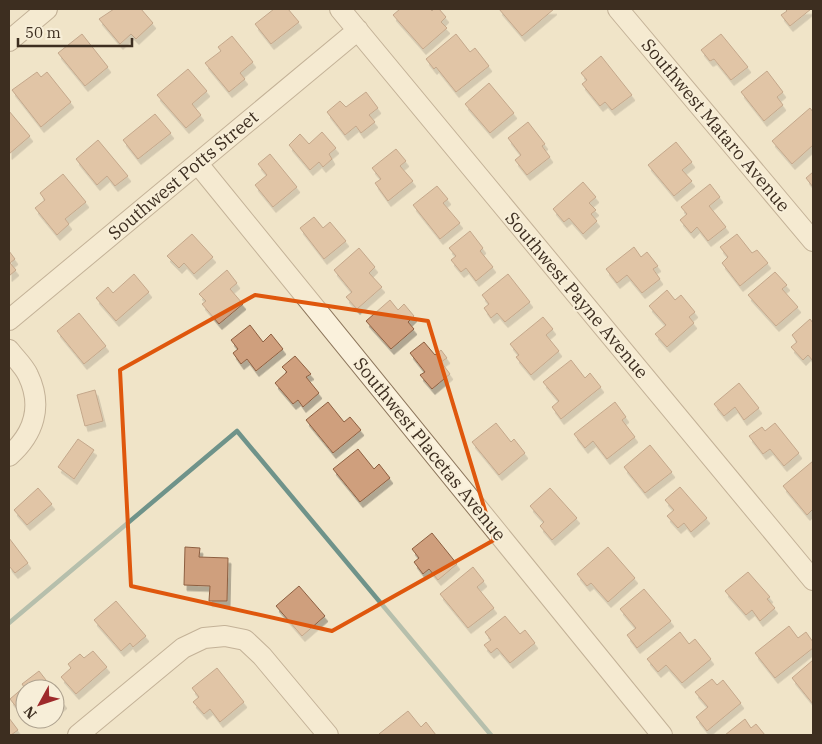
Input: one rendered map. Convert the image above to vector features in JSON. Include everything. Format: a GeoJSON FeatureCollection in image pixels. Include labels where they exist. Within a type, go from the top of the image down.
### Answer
{"type":"FeatureCollection","features":[{"type":"Feature","properties":{"kind":"street"},"geometry":{"type":"LineString","coordinates":[[9,41],[47,9]]}},
{"type":"Feature","properties":{"kind":"street","name":"Southwest Payne Avenue"},"geometry":{"type":"LineString","coordinates":[[340,9],[813,580]]}},
{"type":"Feature","properties":{"kind":"street","name":"Southwest Mataro Avenue"},"geometry":{"type":"LineString","coordinates":[[618,9],[813,241]]}},
{"type":"Feature","properties":{"kind":"street","name":"Southwest Potts Street"},"geometry":{"type":"LineString","coordinates":[[9,320],[358,30]]}},
{"type":"Feature","properties":{"kind":"street","name":"Southwest Placetas Avenue"},"geometry":{"type":"LineString","coordinates":[[198,164],[662,735]]}},
{"type":"Feature","properties":{"kind":"street"},"geometry":{"type":"LineString","coordinates":[[9,350],[28,373],[35,394],[35,415],[31,429],[16,450],[9,456]]}},
{"type":"Feature","properties":{"kind":"street"},"geometry":{"type":"LineString","coordinates":[[78,735],[183,648],[204,638],[225,636],[244,640],[262,656],[328,735]]}},
{"type":"Feature","properties":{"kind":"highlighted area"},"geometry":{"type":"Polygon","coordinates":[[[255,295],[428,321],[494,540],[332,631],[131,586],[120,370],[255,295]]]}},
{"type":"Feature","properties":{"kind":"building"},"geometry":{"type":"Polygon","coordinates":[[[114,9],[141,9],[153,23],[136,39],[131,34],[120,44],[99,19],[114,9]]]}},
{"type":"Feature","properties":{"kind":"building"},"geometry":{"type":"Polygon","coordinates":[[[274,9],[288,9],[299,22],[271,44],[255,24],[274,9]]]}},
{"type":"Feature","properties":{"kind":"building"},"geometry":{"type":"Polygon","coordinates":[[[400,9],[430,9],[432,11],[439,9],[446,17],[441,22],[447,28],[423,49],[393,15],[400,9]]]}},
{"type":"Feature","properties":{"kind":"building"},"geometry":{"type":"Polygon","coordinates":[[[499,9],[554,9],[522,36],[499,9]]]}},
{"type":"Feature","properties":{"kind":"building"},"geometry":{"type":"Polygon","coordinates":[[[785,9],[811,9],[790,26],[781,15],[787,11],[785,9]]]}},
{"type":"Feature","properties":{"kind":"building"},"geometry":{"type":"Polygon","coordinates":[[[82,34],[108,67],[85,86],[58,53],[82,34]]]}},
{"type":"Feature","properties":{"kind":"building"},"geometry":{"type":"Polygon","coordinates":[[[456,34],[470,52],[475,48],[489,66],[456,92],[436,67],[434,69],[426,59],[456,34]]]}},
{"type":"Feature","properties":{"kind":"building"},"geometry":{"type":"Polygon","coordinates":[[[721,34],[748,67],[731,80],[714,59],[710,61],[701,50],[721,34]]]}},
{"type":"Feature","properties":{"kind":"building"},"geometry":{"type":"Polygon","coordinates":[[[232,36],[253,62],[240,73],[245,79],[229,92],[205,63],[221,51],[218,47],[232,36]]]}},
{"type":"Feature","properties":{"kind":"building"},"geometry":{"type":"Polygon","coordinates":[[[601,56],[632,95],[612,110],[605,102],[600,106],[582,84],[587,80],[581,73],[601,56]]]}},
{"type":"Feature","properties":{"kind":"building"},"geometry":{"type":"Polygon","coordinates":[[[188,69],[207,91],[192,104],[201,115],[186,128],[157,95],[188,69]]]}},
{"type":"Feature","properties":{"kind":"building"},"geometry":{"type":"Polygon","coordinates":[[[767,71],[783,92],[777,97],[783,105],[764,121],[741,92],[767,71]]]}},
{"type":"Feature","properties":{"kind":"building"},"geometry":{"type":"Polygon","coordinates":[[[37,72],[41,77],[47,72],[71,102],[41,127],[12,90],[37,72]]]}},
{"type":"Feature","properties":{"kind":"building"},"geometry":{"type":"Polygon","coordinates":[[[489,83],[514,113],[490,133],[465,104],[489,83]]]}},
{"type":"Feature","properties":{"kind":"building"},"geometry":{"type":"Polygon","coordinates":[[[366,92],[378,108],[369,115],[375,122],[361,133],[356,126],[345,135],[327,112],[340,101],[346,107],[366,92]]]}},
{"type":"Feature","properties":{"kind":"building"},"geometry":{"type":"Polygon","coordinates":[[[810,108],[813,112],[813,145],[792,164],[772,141],[810,108]]]}},
{"type":"Feature","properties":{"kind":"building"},"geometry":{"type":"Polygon","coordinates":[[[9,111],[30,136],[9,154],[9,111]]]}},
{"type":"Feature","properties":{"kind":"building"},"geometry":{"type":"Polygon","coordinates":[[[155,114],[171,133],[138,159],[123,140],[155,114]]]}},
{"type":"Feature","properties":{"kind":"building"},"geometry":{"type":"Polygon","coordinates":[[[528,122],[545,144],[542,146],[550,157],[527,175],[515,160],[521,155],[508,138],[528,122]]]}},
{"type":"Feature","properties":{"kind":"building"},"geometry":{"type":"Polygon","coordinates":[[[322,132],[336,148],[329,154],[332,159],[323,167],[319,162],[310,170],[289,145],[300,134],[309,144],[322,132]]]}},
{"type":"Feature","properties":{"kind":"building"},"geometry":{"type":"Polygon","coordinates":[[[98,140],[128,176],[115,186],[107,176],[97,185],[76,159],[98,140]]]}},
{"type":"Feature","properties":{"kind":"building"},"geometry":{"type":"Polygon","coordinates":[[[676,142],[692,162],[682,170],[692,181],[674,196],[648,165],[676,142]]]}},
{"type":"Feature","properties":{"kind":"building"},"geometry":{"type":"Polygon","coordinates":[[[396,149],[406,161],[400,166],[413,181],[388,201],[375,183],[381,179],[372,168],[396,149]]]}},
{"type":"Feature","properties":{"kind":"building"},"geometry":{"type":"Polygon","coordinates":[[[270,154],[297,187],[273,207],[255,185],[267,175],[258,164],[270,154]]]}},
{"type":"Feature","properties":{"kind":"building"},"geometry":{"type":"Polygon","coordinates":[[[813,172],[813,187],[806,178],[813,172]]]}},
{"type":"Feature","properties":{"kind":"building"},"geometry":{"type":"Polygon","coordinates":[[[63,174],[86,202],[65,219],[69,224],[57,235],[35,208],[45,200],[40,193],[63,174]]]}},
{"type":"Feature","properties":{"kind":"building"},"geometry":{"type":"Polygon","coordinates":[[[583,182],[596,197],[589,203],[596,210],[591,214],[597,221],[583,234],[569,218],[564,222],[553,209],[583,182]]]}},
{"type":"Feature","properties":{"kind":"building"},"geometry":{"type":"Polygon","coordinates":[[[710,184],[720,197],[709,206],[726,227],[708,241],[697,227],[691,233],[680,220],[687,214],[681,207],[710,184]]]}},
{"type":"Feature","properties":{"kind":"building"},"geometry":{"type":"Polygon","coordinates":[[[437,186],[448,199],[443,203],[460,223],[440,239],[413,205],[437,186]]]}},
{"type":"Feature","properties":{"kind":"building"},"geometry":{"type":"Polygon","coordinates":[[[314,217],[323,228],[330,222],[346,241],[324,259],[300,228],[314,217]]]}},
{"type":"Feature","properties":{"kind":"building"},"geometry":{"type":"Polygon","coordinates":[[[470,231],[483,248],[480,251],[493,267],[476,281],[466,268],[461,272],[451,260],[456,256],[449,248],[470,231]]]}},
{"type":"Feature","properties":{"kind":"building"},"geometry":{"type":"Polygon","coordinates":[[[192,234],[213,257],[194,274],[184,263],[179,268],[167,256],[192,234]]]}},
{"type":"Feature","properties":{"kind":"building"},"geometry":{"type":"Polygon","coordinates":[[[737,234],[752,253],[757,250],[768,263],[740,286],[722,263],[728,257],[720,247],[737,234]]]}},
{"type":"Feature","properties":{"kind":"building"},"geometry":{"type":"Polygon","coordinates":[[[634,247],[641,257],[647,252],[658,266],[653,269],[660,279],[642,293],[627,275],[617,283],[606,269],[634,247]]]}},
{"type":"Feature","properties":{"kind":"building"},"geometry":{"type":"Polygon","coordinates":[[[359,248],[375,267],[369,273],[382,287],[357,309],[346,297],[352,292],[334,270],[359,248]]]}},
{"type":"Feature","properties":{"kind":"building"},"geometry":{"type":"Polygon","coordinates":[[[9,251],[15,259],[10,263],[16,270],[9,276],[9,251]]]}},
{"type":"Feature","properties":{"kind":"building"},"geometry":{"type":"Polygon","coordinates":[[[227,270],[237,283],[230,289],[243,304],[219,324],[202,304],[206,301],[199,294],[227,270]]]}},
{"type":"Feature","properties":{"kind":"building"},"geometry":{"type":"Polygon","coordinates":[[[775,272],[787,285],[782,289],[798,307],[776,326],[748,295],[775,272]]]}},
{"type":"Feature","properties":{"kind":"building"},"geometry":{"type":"Polygon","coordinates":[[[134,274],[149,292],[116,321],[96,298],[108,287],[113,293],[134,274]]]}},
{"type":"Feature","properties":{"kind":"building"},"geometry":{"type":"Polygon","coordinates":[[[508,274],[530,302],[505,322],[497,313],[491,318],[484,308],[489,304],[482,295],[508,274]]]}},
{"type":"Feature","properties":{"kind":"building"},"geometry":{"type":"Polygon","coordinates":[[[667,290],[675,300],[681,295],[695,312],[689,317],[694,323],[667,347],[655,334],[666,325],[649,306],[667,290]]]}},
{"type":"Feature","properties":{"kind":"building"},"geometry":{"type":"Polygon","coordinates":[[[390,300],[398,310],[404,304],[414,316],[408,322],[414,329],[391,349],[366,321],[390,300]]]}},
{"type":"Feature","properties":{"kind":"building"},"geometry":{"type":"Polygon","coordinates":[[[79,313],[106,346],[84,364],[57,331],[79,313]]]}},
{"type":"Feature","properties":{"kind":"building"},"geometry":{"type":"Polygon","coordinates":[[[543,317],[553,329],[546,335],[559,351],[531,375],[516,357],[519,355],[510,344],[543,317]]]}},
{"type":"Feature","properties":{"kind":"building"},"geometry":{"type":"Polygon","coordinates":[[[810,319],[813,323],[813,361],[808,355],[803,360],[791,347],[797,342],[792,335],[810,319]]]}},
{"type":"Feature","properties":{"kind":"building"},"geometry":{"type":"Polygon","coordinates":[[[250,325],[263,342],[271,334],[283,349],[256,371],[247,359],[241,364],[233,353],[238,349],[231,340],[250,325]]]}},
{"type":"Feature","properties":{"kind":"building"},"geometry":{"type":"Polygon","coordinates":[[[424,342],[435,355],[441,350],[447,358],[441,362],[450,374],[432,389],[420,375],[425,372],[410,353],[424,342]]]}},
{"type":"Feature","properties":{"kind":"building"},"geometry":{"type":"Polygon","coordinates":[[[295,356],[311,374],[306,377],[319,393],[303,407],[298,400],[293,404],[275,383],[287,372],[282,367],[295,356]]]}},
{"type":"Feature","properties":{"kind":"building"},"geometry":{"type":"Polygon","coordinates":[[[571,360],[585,378],[590,373],[601,387],[561,419],[552,407],[559,401],[543,382],[571,360]]]}},
{"type":"Feature","properties":{"kind":"building"},"geometry":{"type":"Polygon","coordinates":[[[739,383],[759,408],[744,420],[735,407],[724,416],[714,404],[739,383]]]}},
{"type":"Feature","properties":{"kind":"building"},"geometry":{"type":"Polygon","coordinates":[[[95,390],[103,421],[85,426],[77,395],[95,390]]]}},
{"type":"Feature","properties":{"kind":"building"},"geometry":{"type":"Polygon","coordinates":[[[328,402],[344,422],[350,417],[361,430],[333,453],[306,420],[328,402]]]}},
{"type":"Feature","properties":{"kind":"building"},"geometry":{"type":"Polygon","coordinates":[[[615,402],[626,417],[622,420],[635,437],[607,459],[593,441],[585,448],[574,434],[615,402]]]}},
{"type":"Feature","properties":{"kind":"building"},"geometry":{"type":"Polygon","coordinates":[[[496,423],[511,442],[514,439],[525,453],[499,475],[472,442],[496,423]]]}},
{"type":"Feature","properties":{"kind":"building"},"geometry":{"type":"Polygon","coordinates":[[[775,423],[799,453],[784,466],[770,449],[763,454],[749,436],[762,427],[765,431],[775,423]]]}},
{"type":"Feature","properties":{"kind":"building"},"geometry":{"type":"Polygon","coordinates":[[[78,439],[94,450],[74,479],[58,467],[78,439]]]}},
{"type":"Feature","properties":{"kind":"building"},"geometry":{"type":"Polygon","coordinates":[[[650,445],[672,472],[645,493],[624,467],[650,445]]]}},
{"type":"Feature","properties":{"kind":"building"},"geometry":{"type":"Polygon","coordinates":[[[358,449],[374,469],[379,464],[390,478],[360,502],[333,469],[358,449]]]}},
{"type":"Feature","properties":{"kind":"building"},"geometry":{"type":"Polygon","coordinates":[[[813,461],[813,509],[807,515],[783,486],[813,461]]]}},
{"type":"Feature","properties":{"kind":"building"},"geometry":{"type":"Polygon","coordinates":[[[680,487],[707,518],[691,532],[684,523],[678,528],[667,516],[674,510],[665,500],[680,487]]]}},
{"type":"Feature","properties":{"kind":"building"},"geometry":{"type":"Polygon","coordinates":[[[38,488],[52,504],[27,525],[14,510],[38,488]]]}},
{"type":"Feature","properties":{"kind":"building"},"geometry":{"type":"Polygon","coordinates":[[[550,488],[577,518],[552,540],[540,526],[544,522],[530,506],[550,488]]]}},
{"type":"Feature","properties":{"kind":"building"},"geometry":{"type":"Polygon","coordinates":[[[432,533],[457,564],[438,580],[429,569],[423,574],[414,562],[419,558],[412,549],[432,533]]]}},
{"type":"Feature","properties":{"kind":"building"},"geometry":{"type":"Polygon","coordinates":[[[9,538],[28,563],[15,573],[9,566],[9,538]]]}},
{"type":"Feature","properties":{"kind":"building"},"geometry":{"type":"Polygon","coordinates":[[[185,547],[200,548],[199,557],[228,558],[227,601],[209,601],[210,586],[184,585],[185,547]]]}},
{"type":"Feature","properties":{"kind":"building"},"geometry":{"type":"Polygon","coordinates":[[[608,547],[635,578],[608,602],[591,583],[587,586],[577,574],[608,547]]]}},
{"type":"Feature","properties":{"kind":"building"},"geometry":{"type":"Polygon","coordinates":[[[473,567],[484,581],[477,587],[494,608],[468,628],[440,594],[473,567]]]}},
{"type":"Feature","properties":{"kind":"building"},"geometry":{"type":"Polygon","coordinates":[[[748,572],[770,597],[767,599],[775,608],[760,621],[752,610],[746,615],[725,591],[748,572]]]}},
{"type":"Feature","properties":{"kind":"building"},"geometry":{"type":"Polygon","coordinates":[[[299,586],[325,616],[302,636],[276,606],[299,586]]]}},
{"type":"Feature","properties":{"kind":"building"},"geometry":{"type":"Polygon","coordinates":[[[644,589],[671,621],[637,648],[627,635],[636,628],[620,609],[644,589]]]}},
{"type":"Feature","properties":{"kind":"building"},"geometry":{"type":"Polygon","coordinates":[[[116,601],[146,636],[133,647],[130,643],[121,651],[94,620],[116,601]]]}},
{"type":"Feature","properties":{"kind":"building"},"geometry":{"type":"Polygon","coordinates":[[[505,616],[520,634],[525,630],[535,643],[510,663],[497,648],[491,653],[484,645],[491,640],[485,632],[505,616]]]}},
{"type":"Feature","properties":{"kind":"building"},"geometry":{"type":"Polygon","coordinates":[[[789,626],[798,638],[806,632],[813,642],[813,648],[775,678],[755,653],[789,626]]]}},
{"type":"Feature","properties":{"kind":"building"},"geometry":{"type":"Polygon","coordinates":[[[680,632],[689,644],[695,639],[711,659],[682,683],[666,665],[658,672],[647,659],[680,632]]]}},
{"type":"Feature","properties":{"kind":"building"},"geometry":{"type":"Polygon","coordinates":[[[93,651],[107,667],[76,694],[65,679],[61,677],[71,668],[68,664],[80,654],[84,658],[93,651]]]}},
{"type":"Feature","properties":{"kind":"building"},"geometry":{"type":"Polygon","coordinates":[[[813,660],[813,704],[792,678],[813,660]]]}},
{"type":"Feature","properties":{"kind":"building"},"geometry":{"type":"Polygon","coordinates":[[[217,668],[244,702],[220,722],[210,709],[204,714],[193,702],[199,697],[192,688],[217,668]]]}},
{"type":"Feature","properties":{"kind":"building"},"geometry":{"type":"Polygon","coordinates":[[[39,671],[45,679],[29,679],[39,671]]]}},
{"type":"Feature","properties":{"kind":"building"},"geometry":{"type":"Polygon","coordinates":[[[712,679],[717,685],[723,680],[741,703],[707,731],[696,717],[708,707],[695,692],[712,679]]]}},
{"type":"Feature","properties":{"kind":"building"},"geometry":{"type":"Polygon","coordinates":[[[15,695],[15,705],[10,699],[15,695]]]}},
{"type":"Feature","properties":{"kind":"building"},"geometry":{"type":"Polygon","coordinates":[[[408,711],[421,727],[426,722],[436,735],[379,734],[408,711]]]}},
{"type":"Feature","properties":{"kind":"building"},"geometry":{"type":"Polygon","coordinates":[[[9,718],[15,729],[18,730],[9,735],[9,718]]]}},
{"type":"Feature","properties":{"kind":"building"},"geometry":{"type":"Polygon","coordinates":[[[745,719],[751,728],[756,724],[765,735],[725,735],[745,719]]]}},
{"type":"Feature","properties":{"kind":"waterway"},"geometry":{"type":"LineString","coordinates":[[9,623],[237,431],[491,735]]}}]}
